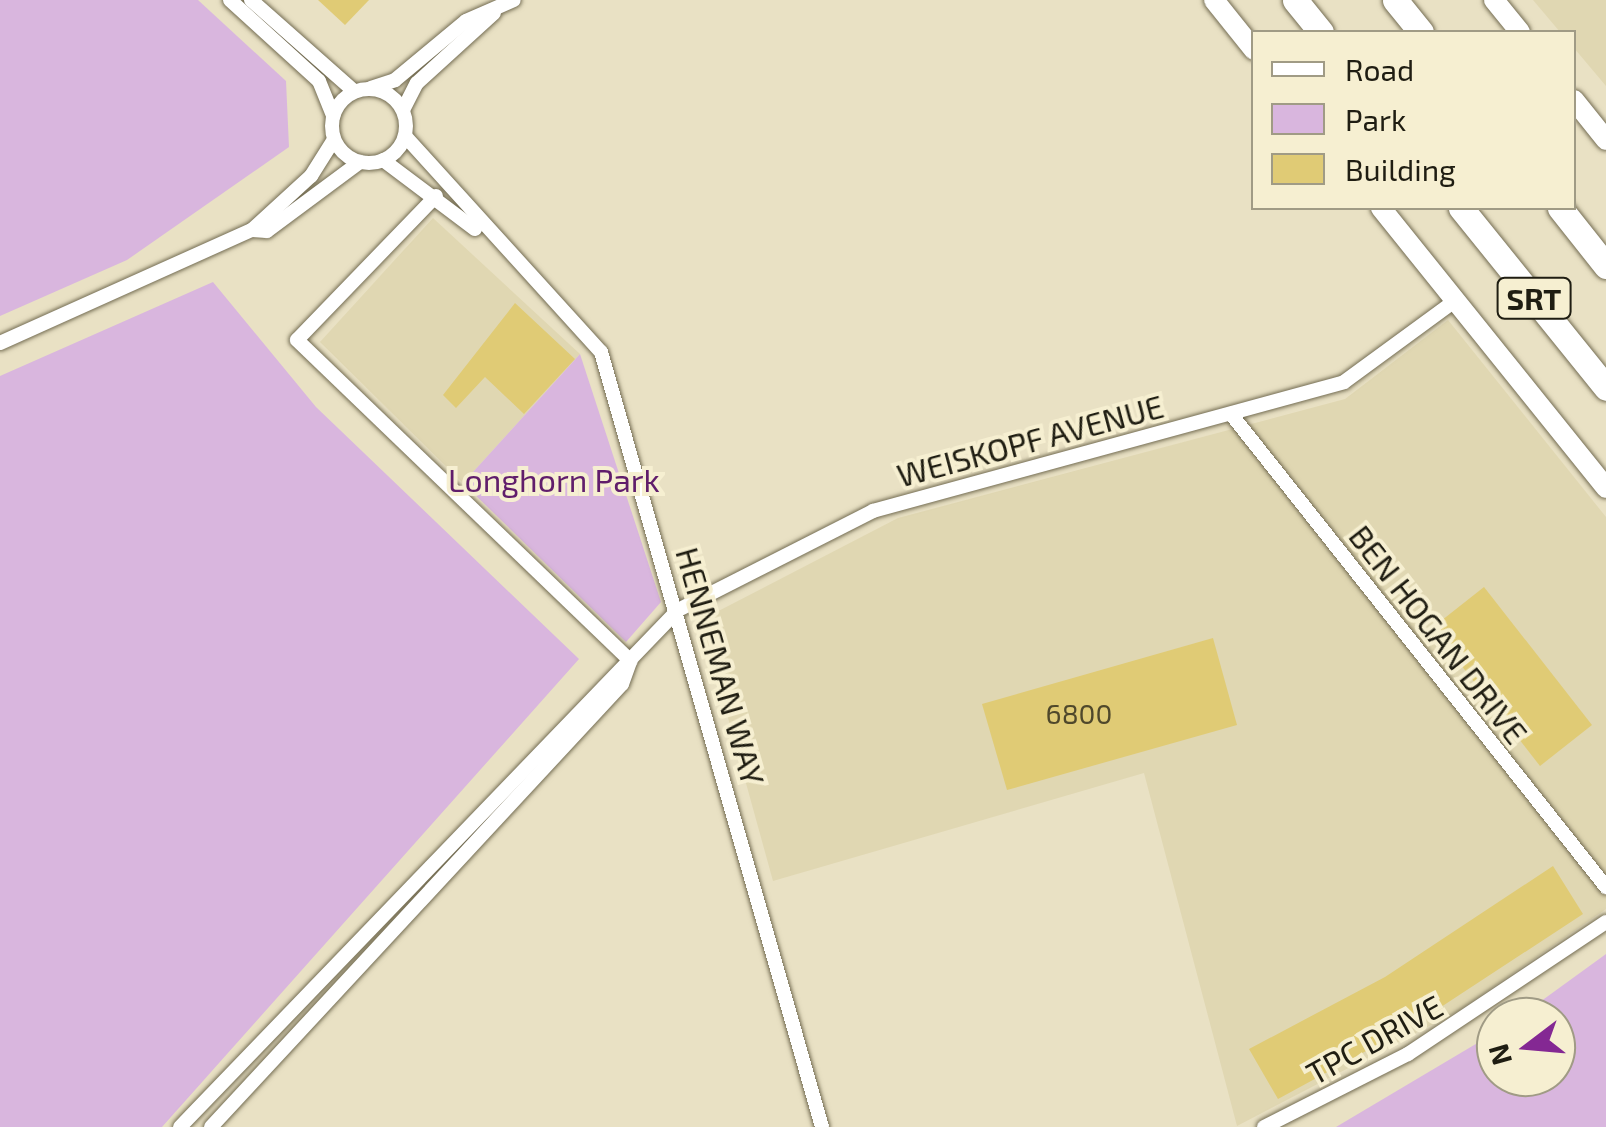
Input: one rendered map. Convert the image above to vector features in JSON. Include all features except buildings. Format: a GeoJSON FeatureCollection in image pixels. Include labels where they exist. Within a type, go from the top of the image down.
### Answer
{"type":"FeatureCollection","features":[{"type":"Feature","properties":{"kind":"highway"},"geometry":{"type":"LineString","coordinates":[[1295,0],[1319,30]]}},
{"type":"Feature","properties":{"kind":"highway"},"geometry":{"type":"LineString","coordinates":[[1395,0],[1418,30]]}},
{"type":"Feature","properties":{"kind":"highway","name":"SRT"},"geometry":{"type":"LineString","coordinates":[[1463,210],[1606,388]]}},
{"type":"Feature","properties":{"kind":"highway","name":"SRT"},"geometry":{"type":"LineString","coordinates":[[1562,210],[1606,266]]}},
{"type":"Feature","properties":{"kind":"main road"},"geometry":{"type":"LineString","coordinates":[[1214,0],[1251,46]]}},
{"type":"Feature","properties":{"kind":"main road"},"geometry":{"type":"LineString","coordinates":[[1494,0],[1518,30]]}},
{"type":"Feature","properties":{"kind":"main road"},"geometry":{"type":"LineString","coordinates":[[1576,102],[1606,140]]}},
{"type":"Feature","properties":{"kind":"main road"},"geometry":{"type":"LineString","coordinates":[[1384,210],[1606,488]]}},
{"type":"Feature","properties":{"kind":"street"},"geometry":{"type":"LineString","coordinates":[[0,343],[252,230],[311,176],[333,142],[333,116],[319,81],[230,0]]}},
{"type":"Feature","properties":{"kind":"street"},"geometry":{"type":"LineString","coordinates":[[251,0],[354,91]]}},
{"type":"Feature","properties":{"kind":"street"},"geometry":{"type":"LineString","coordinates":[[333,116],[354,91],[395,80],[466,21],[514,0]]}},
{"type":"Feature","properties":{"kind":"street"},"geometry":{"type":"LineString","coordinates":[[252,230],[267,231],[360,162],[383,160],[404,136],[403,110],[417,83],[498,9]]}},
{"type":"Feature","properties":{"kind":"street"},"geometry":{"type":"LineString","coordinates":[[370,88],[403,110]]}},
{"type":"Feature","properties":{"kind":"street","name":"HENNEMAN WAY"},"geometry":{"type":"LineString","coordinates":[[404,136],[506,256],[601,352],[678,610],[822,1127]]}},
{"type":"Feature","properties":{"kind":"street"},"geometry":{"type":"LineString","coordinates":[[333,142],[360,162]]}},
{"type":"Feature","properties":{"kind":"street","name":"HENNEMAN WAY"},"geometry":{"type":"LineString","coordinates":[[383,160],[436,196],[506,256]]}},
{"type":"Feature","properties":{"kind":"street"},"geometry":{"type":"LineString","coordinates":[[436,196],[297,340],[630,661]]}},
{"type":"Feature","properties":{"kind":"street","name":"WEISKOPF AVENUE"},"geometry":{"type":"LineString","coordinates":[[630,661],[678,610],[874,511],[1344,382],[1456,300]]}},
{"type":"Feature","properties":{"kind":"street","name":"BEN HOGAN DRIVE"},"geometry":{"type":"LineString","coordinates":[[1231,414],[1606,887]]}},
{"type":"Feature","properties":{"kind":"street"},"geometry":{"type":"LineString","coordinates":[[180,1127],[610,674],[630,661]]}},
{"type":"Feature","properties":{"kind":"street"},"geometry":{"type":"LineString","coordinates":[[211,1127],[622,684],[630,661]]}},
{"type":"Feature","properties":{"kind":"street","name":"TPC DRIVE"},"geometry":{"type":"LineString","coordinates":[[1264,1127],[1408,1054],[1606,922]]}},
{"type":"Feature","properties":{"kind":"shaded area"},"geometry":{"type":"Polygon","coordinates":[[[1533,0],[1606,0],[1606,86],[1576,50],[1576,30],[1558,30],[1533,0]]]}},
{"type":"Feature","properties":{"kind":"shaded area"},"geometry":{"type":"Polygon","coordinates":[[[433,218],[580,354],[463,483],[320,342],[433,218]]]}},
{"type":"Feature","properties":{"kind":"shaded area"},"geometry":{"type":"Polygon","coordinates":[[[1448,320],[1606,517],[1606,909],[1458,1011],[1237,1126],[1144,773],[773,881],[701,620],[898,518],[1345,399],[1448,320]]]}},
{"type":"Feature","properties":{"kind":"green space"},"geometry":{"type":"Polygon","coordinates":[[[0,0],[198,0],[286,81],[289,147],[127,260],[0,316],[0,0]]]}},
{"type":"Feature","properties":{"kind":"green space"},"geometry":{"type":"Polygon","coordinates":[[[213,282],[316,407],[579,659],[162,1127],[0,1127],[0,376],[213,282]]]}},
{"type":"Feature","properties":{"kind":"green space","name":"Longhorn Park"},"geometry":{"type":"Polygon","coordinates":[[[580,354],[661,602],[626,642],[463,483],[580,354]]]}},
{"type":"Feature","properties":{"kind":"green space"},"geometry":{"type":"Polygon","coordinates":[[[1606,954],[1606,1127],[1336,1127],[1476,1044],[1476,1097],[1576,1097],[1576,997],[1547,997],[1606,954]]]}}]}
